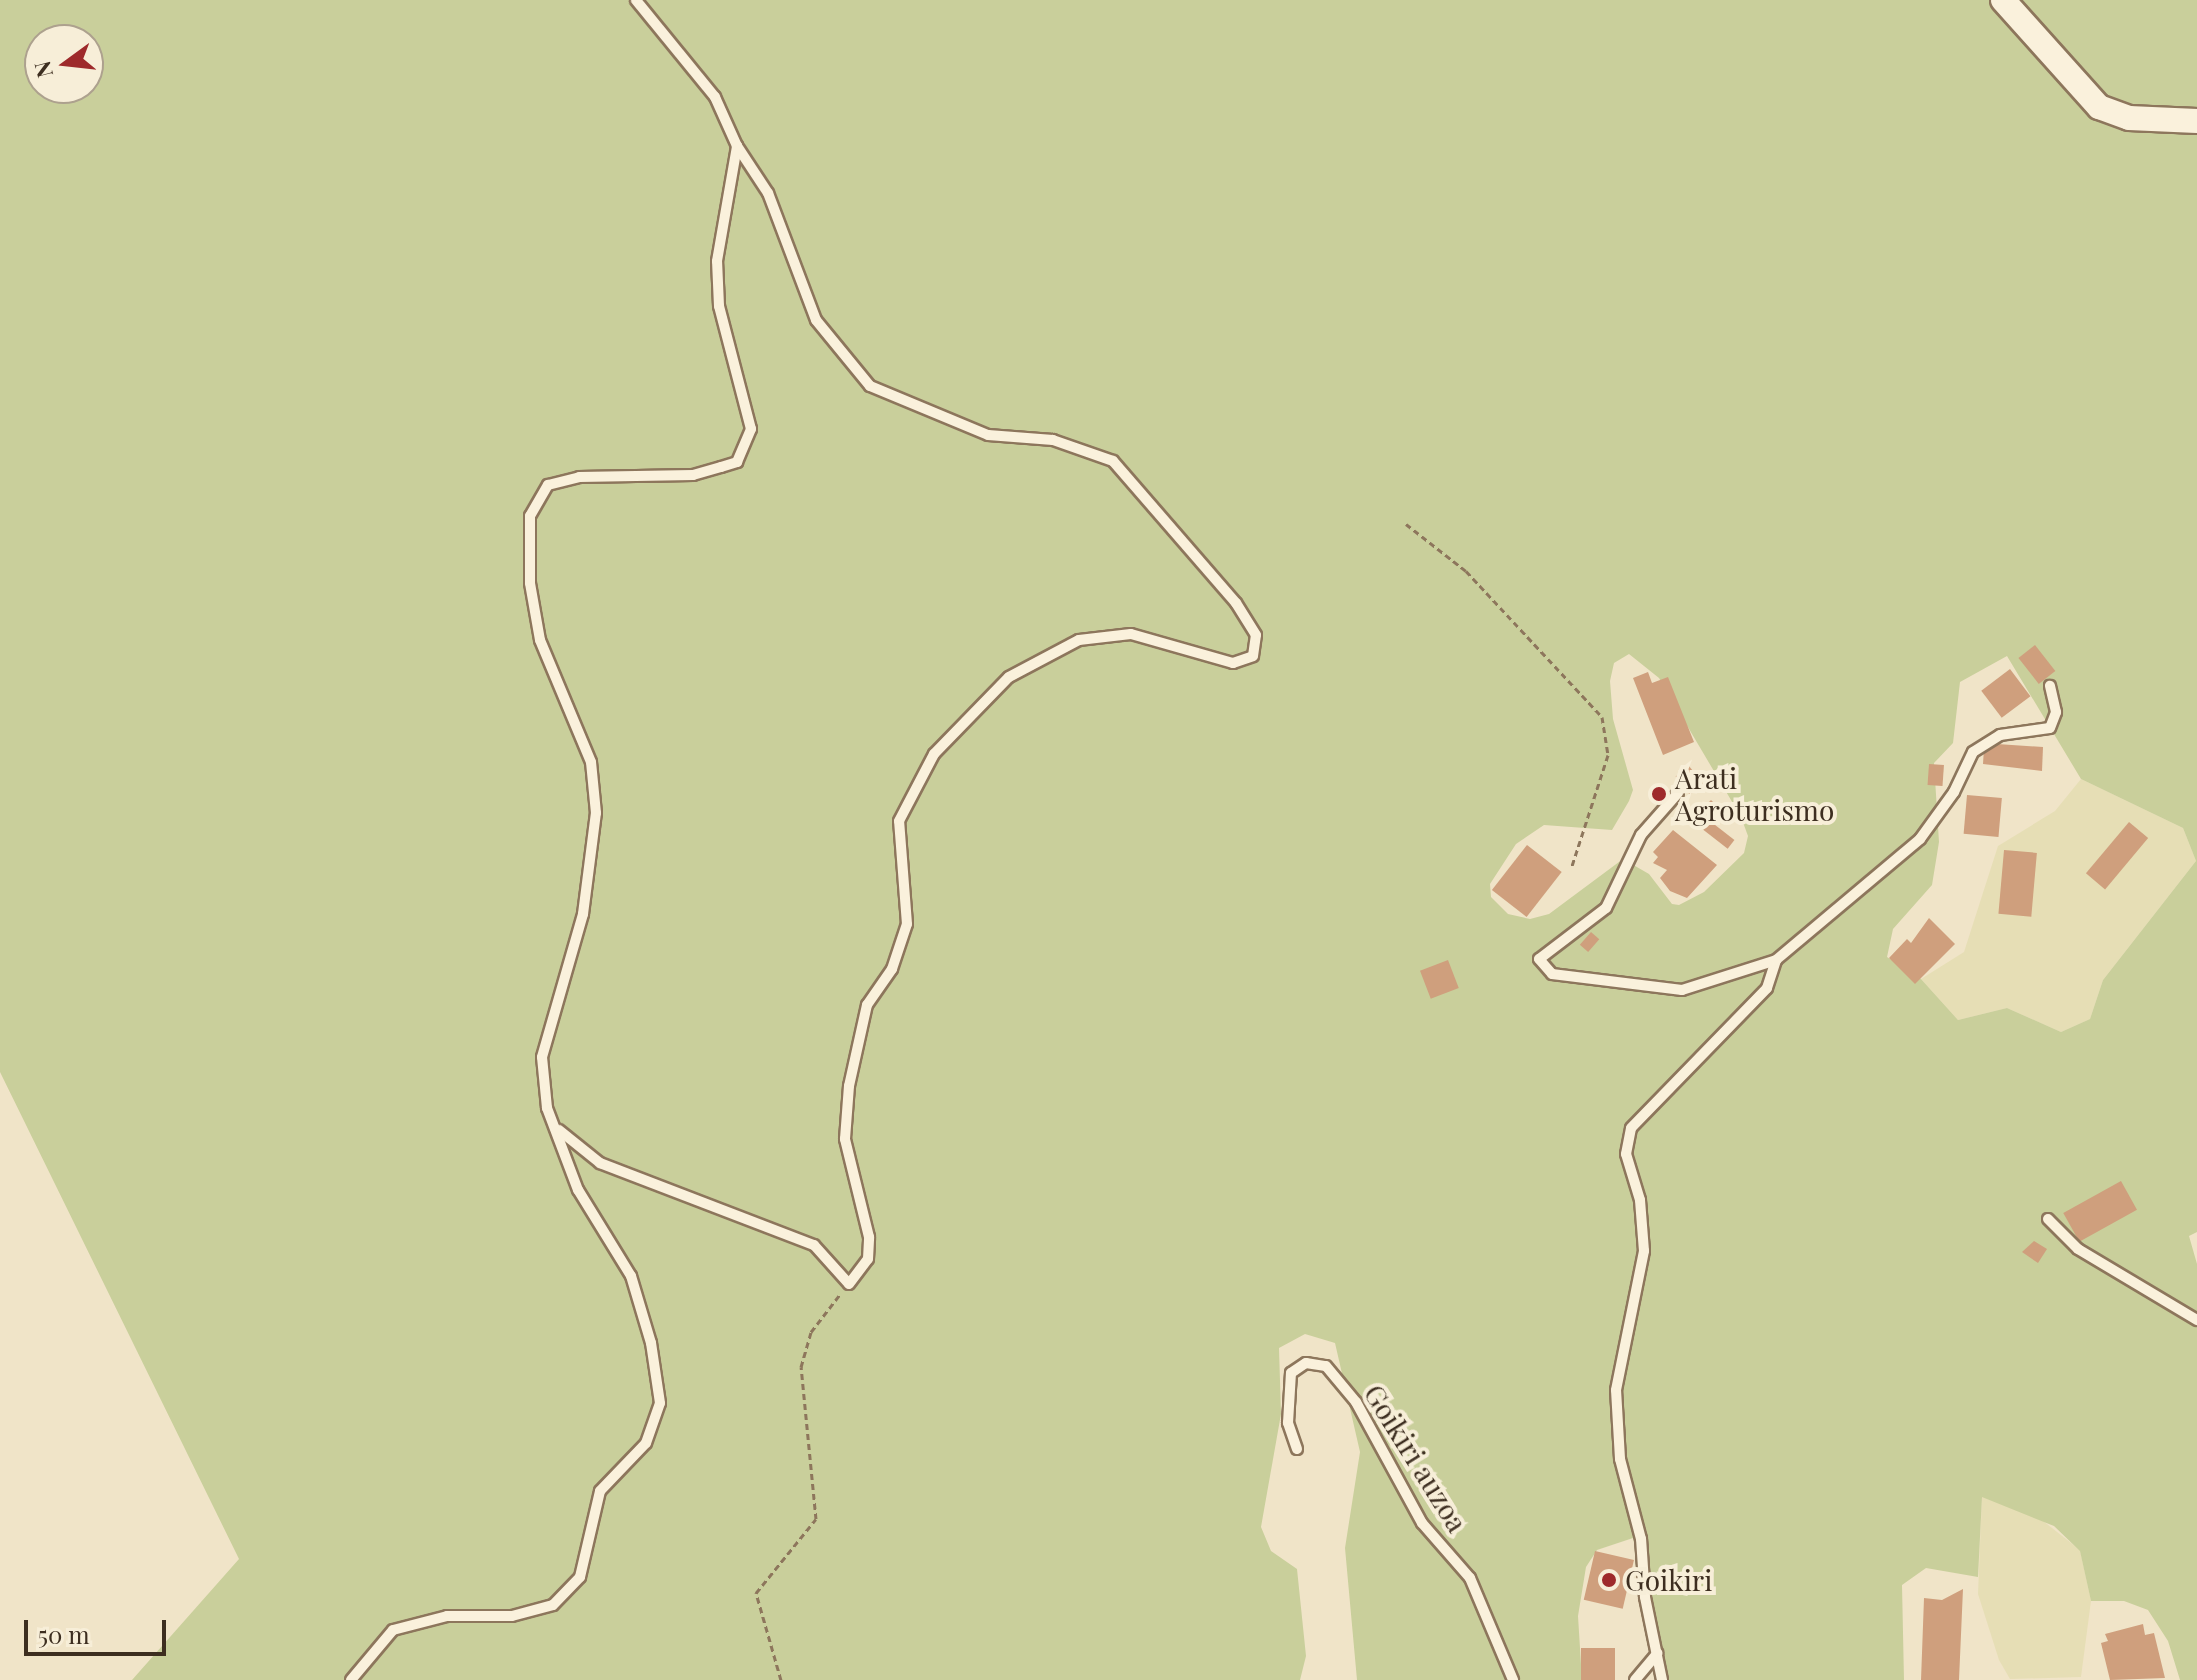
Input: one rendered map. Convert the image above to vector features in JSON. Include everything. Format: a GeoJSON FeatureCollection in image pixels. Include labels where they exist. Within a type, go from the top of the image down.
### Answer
{"type":"FeatureCollection","features":[{"type":"Feature","properties":{"kind":"street"},"geometry":{"type":"LineString","coordinates":[[2003,0],[2099,107],[2129,118],[2197,121]]}},
{"type":"Feature","properties":{"kind":"lane"},"geometry":{"type":"LineString","coordinates":[[558,1130],[600,1163],[814,1245],[849,1284],[868,1259],[869,1237],[845,1139],[849,1086],[867,1005],[892,969],[907,924],[899,821],[934,754],[1009,677],[1079,640],[1131,634],[1233,663],[1253,656],[1256,635],[1113,461],[1053,440],[988,435],[870,386],[816,320],[768,193],[737,146],[715,97],[636,0]]}},
{"type":"Feature","properties":{"kind":"lane"},"geometry":{"type":"LineString","coordinates":[[351,1680],[393,1630],[447,1616],[512,1616],[553,1605],[580,1577],[600,1491],[646,1443],[660,1403],[651,1343],[631,1276],[578,1190],[558,1130],[547,1108],[542,1057],[583,914],[596,813],[591,762],[573,707],[540,640],[530,583],[530,516],[548,485],[564,481],[693,475],[737,462],[751,429],[719,306],[717,261],[737,146]]}},
{"type":"Feature","properties":{"kind":"lane"},"geometry":{"type":"LineString","coordinates":[[1678,793],[1641,835],[1606,908],[1539,959],[1552,974],[1682,990],[1776,960],[1920,839],[1973,752],[2000,735],[2050,728],[2056,712],[2050,686]]}},
{"type":"Feature","properties":{"kind":"lane"},"geometry":{"type":"LineString","coordinates":[[1662,1680],[1645,1597],[1641,1539],[1620,1459],[1616,1390],[1644,1251],[1640,1200],[1626,1154],[1631,1128],[1767,988],[1776,960]]}},
{"type":"Feature","properties":{"kind":"lane"},"geometry":{"type":"LineString","coordinates":[[2048,1219],[2078,1249],[2197,1320]]}},
{"type":"Feature","properties":{"kind":"lane","name":"Goikiri auzoa"},"geometry":{"type":"LineString","coordinates":[[1297,1449],[1288,1423],[1291,1373],[1306,1363],[1326,1366],[1356,1402],[1422,1523],[1470,1578],[1513,1680]]}},
{"type":"Feature","properties":{"kind":"lane"},"geometry":{"type":"LineString","coordinates":[[1635,1680],[1658,1653]]}},
{"type":"Feature","properties":{"kind":"path"},"geometry":{"type":"LineString","coordinates":[[1406,524],[1466,571],[1602,717],[1608,755],[1572,866]]}},
{"type":"Feature","properties":{"kind":"path"},"geometry":{"type":"LineString","coordinates":[[781,1680],[756,1593],[816,1519],[801,1367],[811,1332],[849,1284]]}},
{"type":"Feature","properties":{"kind":"shaded area"},"geometry":{"type":"Polygon","coordinates":[[[2081,779],[2183,828],[2196,861],[2103,980],[2090,1019],[2061,1032],[2007,1008],[1958,1020],[1921,979],[1964,952],[1998,846],[2055,811],[2081,779]]]}},
{"type":"Feature","properties":{"kind":"shaded area"},"geometry":{"type":"Polygon","coordinates":[[[1982,1496],[2038,1517],[2080,1550],[2091,1601],[2081,1677],[2010,1679],[1999,1660],[1978,1594],[1982,1496]]]}},
{"type":"Feature","properties":{"kind":"green space"},"geometry":{"type":"Polygon","coordinates":[[[0,0],[2197,0],[2197,1232],[2189,1236],[2197,1264],[2197,1680],[2180,1680],[2168,1641],[2148,1610],[2124,1601],[2091,1601],[2080,1551],[2054,1526],[1982,1497],[1978,1577],[1926,1568],[1902,1585],[1904,1680],[1662,1680],[1633,1538],[1597,1550],[1586,1567],[1578,1616],[1582,1680],[1357,1680],[1345,1548],[1360,1452],[1335,1343],[1305,1334],[1279,1348],[1281,1414],[1261,1527],[1271,1551],[1297,1569],[1306,1656],[1300,1680],[132,1680],[239,1559],[0,1072],[0,0]],[[1629,654],[1614,663],[1610,681],[1613,719],[1633,790],[1629,801],[1612,830],[1544,825],[1516,844],[1490,884],[1491,897],[1508,914],[1530,919],[1549,914],[1623,859],[1649,874],[1672,904],[1679,905],[1704,892],[1744,853],[1748,836],[1741,817],[1659,678],[1629,654]],[[2007,656],[1960,682],[1953,743],[1934,763],[1939,842],[1932,885],[1893,929],[1887,957],[1921,979],[1958,1020],[2007,1008],[2061,1032],[2090,1019],[2103,980],[2196,861],[2183,828],[2081,779],[2007,656]]]}},
{"type":"Feature","properties":{"kind":"building"},"geometry":{"type":"Polygon","coordinates":[[[2035,645],[2055,671],[2039,684],[2018,658],[2035,645]]]}},
{"type":"Feature","properties":{"kind":"building"},"geometry":{"type":"Polygon","coordinates":[[[2010,669],[2030,696],[2002,718],[1981,691],[2010,669]]]}},
{"type":"Feature","properties":{"kind":"building"},"geometry":{"type":"Polygon","coordinates":[[[1648,672],[1652,683],[1668,677],[1694,742],[1663,755],[1633,678],[1648,672]]]}},
{"type":"Feature","properties":{"kind":"building"},"geometry":{"type":"Polygon","coordinates":[[[1997,744],[2043,747],[2042,771],[1983,764],[1984,748],[1997,744]]]}},
{"type":"Feature","properties":{"kind":"building"},"geometry":{"type":"Polygon","coordinates":[[[1929,764],[1944,765],[1942,786],[1928,785],[1929,764]]]}},
{"type":"Feature","properties":{"kind":"building"},"geometry":{"type":"Polygon","coordinates":[[[1689,766],[1703,784],[1690,795],[1676,776],[1689,766]]]}},
{"type":"Feature","properties":{"kind":"building"},"geometry":{"type":"Polygon","coordinates":[[[1967,795],[2002,798],[1998,837],[1964,834],[1967,795]]]}},
{"type":"Feature","properties":{"kind":"building"},"geometry":{"type":"Polygon","coordinates":[[[1711,800],[1721,810],[1708,823],[1698,813],[1711,800]]]}},
{"type":"Feature","properties":{"kind":"building"},"geometry":{"type":"Polygon","coordinates":[[[1710,821],[1734,840],[1728,849],[1703,830],[1710,821]]]}},
{"type":"Feature","properties":{"kind":"building"},"geometry":{"type":"Polygon","coordinates":[[[2129,822],[2148,838],[2105,889],[2086,873],[2129,822]]]}},
{"type":"Feature","properties":{"kind":"building"},"geometry":{"type":"Polygon","coordinates":[[[1673,830],[1717,865],[1687,898],[1670,891],[1660,878],[1667,870],[1653,863],[1658,857],[1653,852],[1673,830]]]}},
{"type":"Feature","properties":{"kind":"building"},"geometry":{"type":"Polygon","coordinates":[[[1527,845],[1562,872],[1527,917],[1492,890],[1527,845]]]}},
{"type":"Feature","properties":{"kind":"building"},"geometry":{"type":"Polygon","coordinates":[[[2004,850],[2037,853],[2031,917],[1998,914],[2004,850]]]}},
{"type":"Feature","properties":{"kind":"building"},"geometry":{"type":"Polygon","coordinates":[[[1929,918],[1955,944],[1915,984],[1889,958],[1907,939],[1911,943],[1929,918]]]}},
{"type":"Feature","properties":{"kind":"building"},"geometry":{"type":"Polygon","coordinates":[[[1591,932],[1599,939],[1588,952],[1580,945],[1591,932]]]}},
{"type":"Feature","properties":{"kind":"building"},"geometry":{"type":"Polygon","coordinates":[[[1448,960],[1459,988],[1431,999],[1420,971],[1448,960]]]}},
{"type":"Feature","properties":{"kind":"building"},"geometry":{"type":"Polygon","coordinates":[[[2121,1181],[2137,1210],[2079,1242],[2063,1213],[2121,1181]]]}},
{"type":"Feature","properties":{"kind":"building"},"geometry":{"type":"Polygon","coordinates":[[[2034,1241],[2047,1249],[2038,1263],[2022,1252],[2034,1241]]]}},
{"type":"Feature","properties":{"kind":"building","name":"Goikiri"},"geometry":{"type":"Polygon","coordinates":[[[1595,1551],[1634,1560],[1623,1609],[1584,1600],[1595,1551]]]}},
{"type":"Feature","properties":{"kind":"building"},"geometry":{"type":"Polygon","coordinates":[[[1963,1589],[1959,1680],[1921,1680],[1924,1598],[1942,1600],[1963,1589]]]}},
{"type":"Feature","properties":{"kind":"building"},"geometry":{"type":"Polygon","coordinates":[[[2143,1624],[2145,1635],[2154,1633],[2165,1678],[2110,1680],[2101,1643],[2108,1641],[2105,1634],[2143,1624]]]}},
{"type":"Feature","properties":{"kind":"building"},"geometry":{"type":"Polygon","coordinates":[[[1581,1648],[1615,1648],[1615,1680],[1581,1680],[1581,1648]]]}},
{"type":"Feature","properties":{"kind":"place","name":"Arati Agroturismo"},"geometry":{"type":"Point","coordinates":[1659,794]}},
{"type":"Feature","properties":{"kind":"place","name":"Goikiri"},"geometry":{"type":"Point","coordinates":[1609,1580]}}]}
